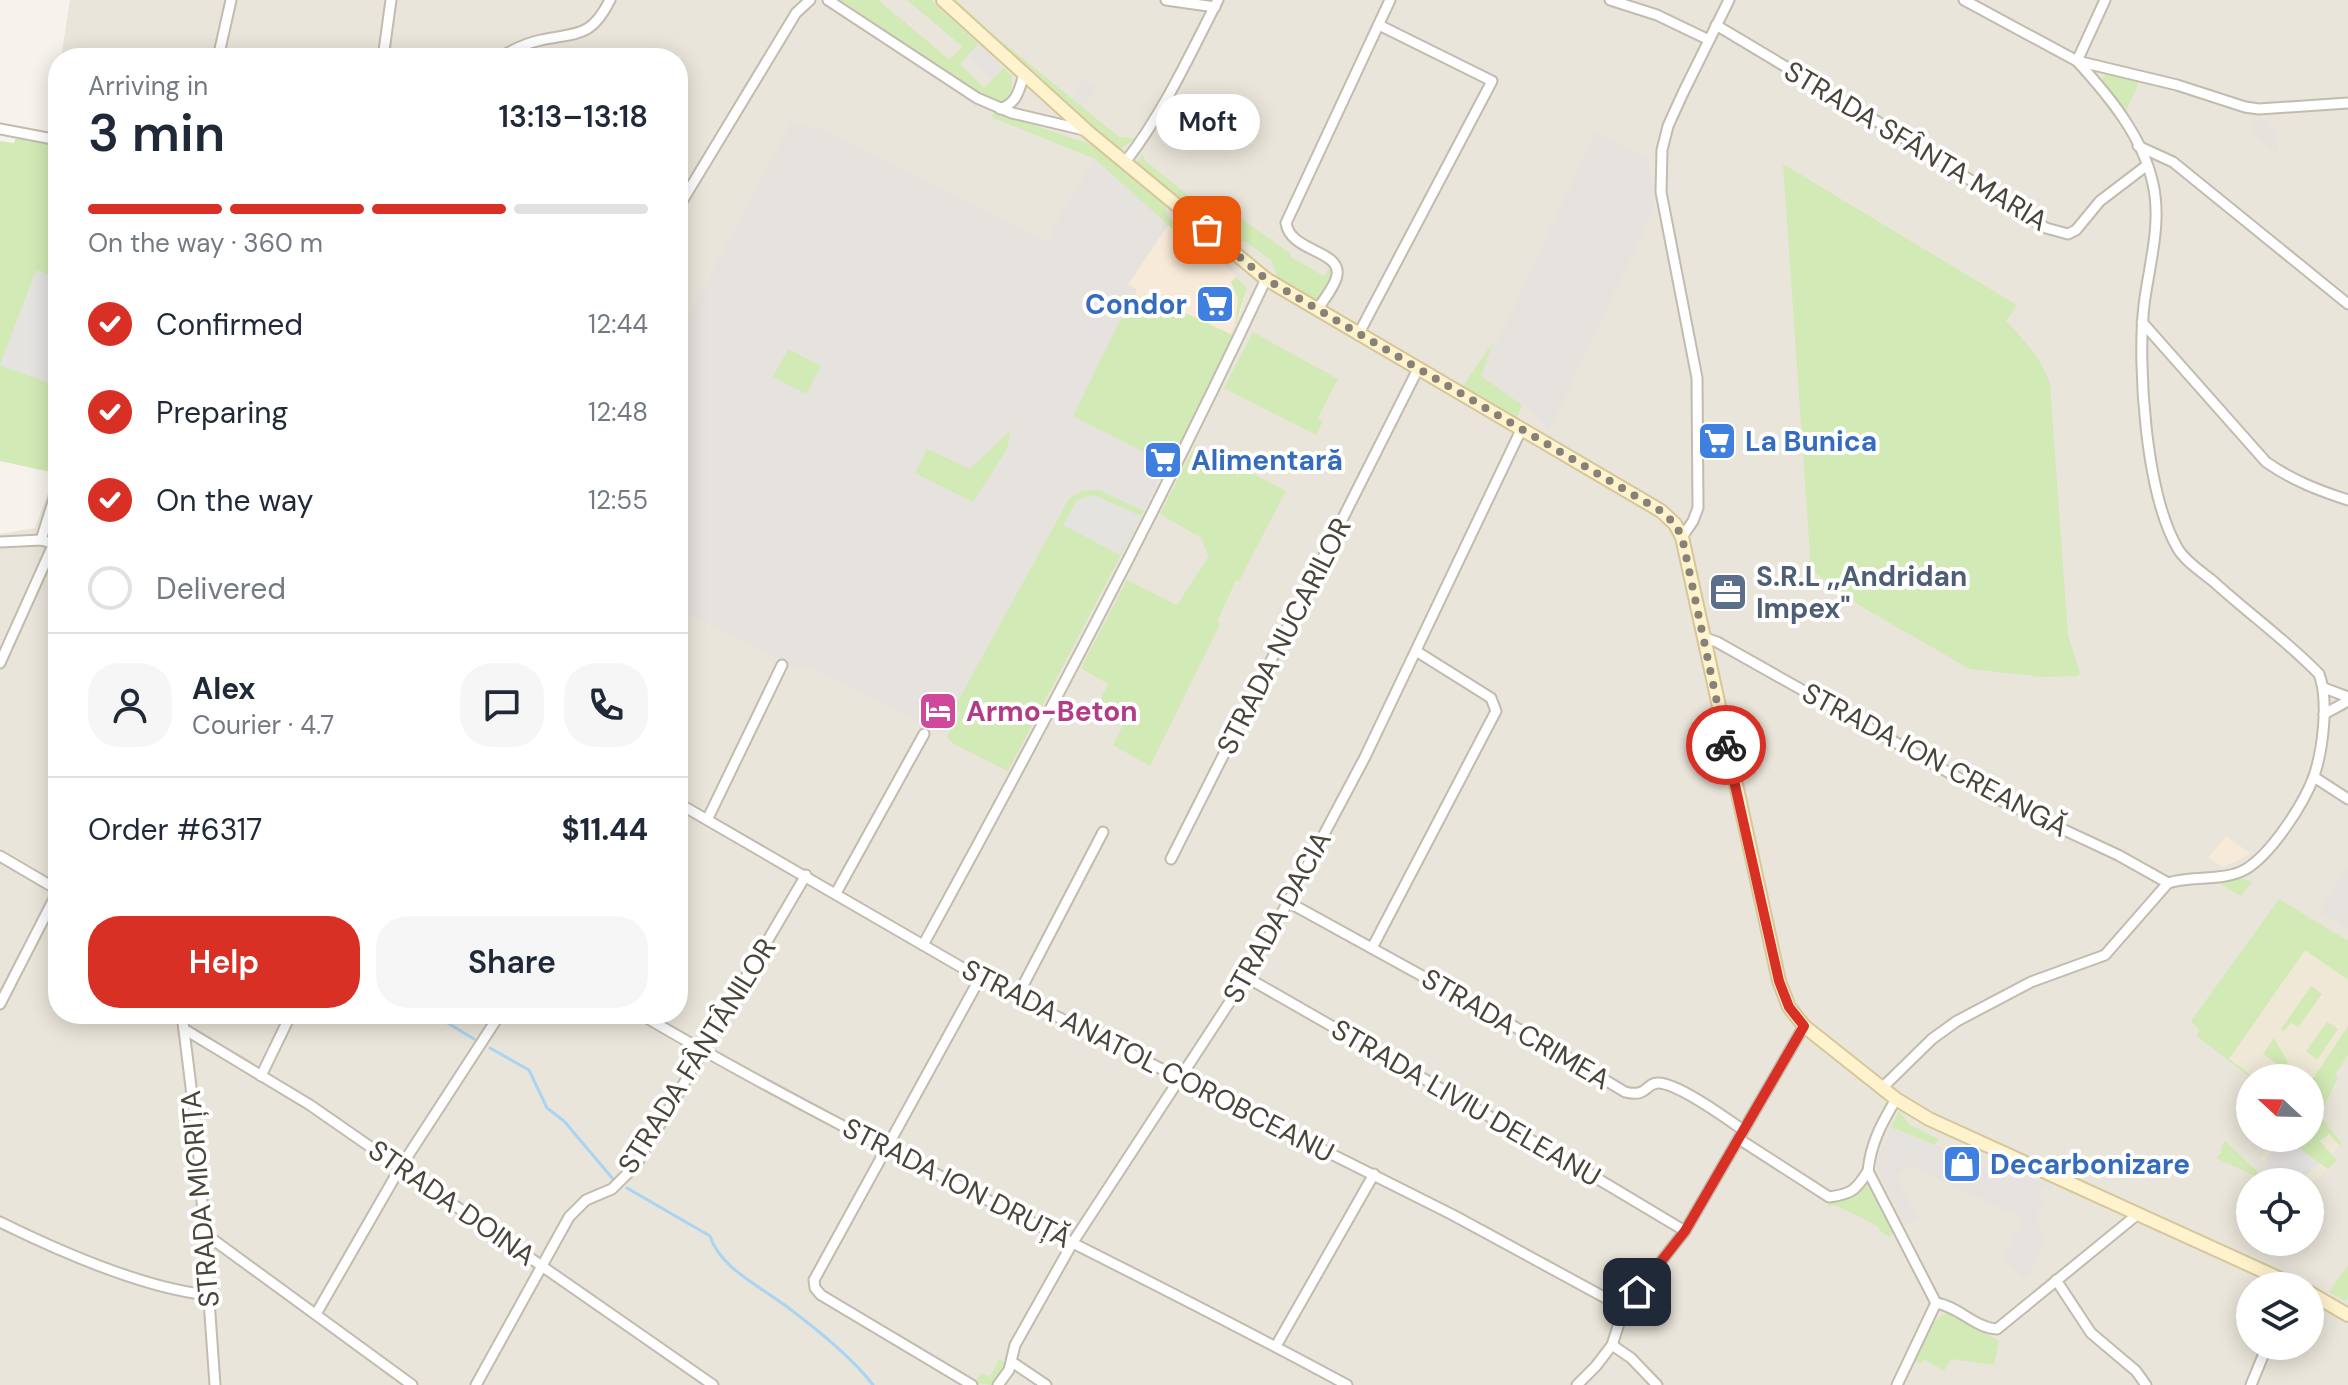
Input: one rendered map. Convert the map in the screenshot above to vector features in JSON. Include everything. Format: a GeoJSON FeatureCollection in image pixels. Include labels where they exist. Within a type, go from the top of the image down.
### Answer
{"type":"FeatureCollection","features":[{"type":"Feature","properties":{"kind":"main road"},"geometry":{"type":"LineString","coordinates":[[943,0],[1087,131],[1266,279],[1661,511],[1675,524],[1682,537],[1779,981],[1789,1007],[1804,1026],[1896,1099],[1929,1119],[2265,1272]]}},
{"type":"Feature","properties":{"kind":"main road"},"geometry":{"type":"LineString","coordinates":[[2324,1300],[2346,1310]]}},
{"type":"Feature","properties":{"kind":"street"},"geometry":{"type":"LineString","coordinates":[[220,48],[231,0]]}},
{"type":"Feature","properties":{"kind":"street"},"geometry":{"type":"LineString","coordinates":[[384,48],[391,0]]}},
{"type":"Feature","properties":{"kind":"street"},"geometry":{"type":"LineString","coordinates":[[521,48],[539,40],[577,35],[588,30],[600,19],[610,0]]}},
{"type":"Feature","properties":{"kind":"street"},"geometry":{"type":"LineString","coordinates":[[688,191],[796,13],[810,0]]}},
{"type":"Feature","properties":{"kind":"street"},"geometry":{"type":"LineString","coordinates":[[828,0],[977,98],[1000,109],[1087,131]]}},
{"type":"Feature","properties":{"kind":"street"},"geometry":{"type":"LineString","coordinates":[[1126,161],[1149,127],[1217,4],[1166,0]]}},
{"type":"Feature","properties":{"kind":"street"},"geometry":{"type":"LineString","coordinates":[[1317,310],[1338,273],[1329,258],[1300,244],[1289,234],[1286,223],[1390,0]]}},
{"type":"Feature","properties":{"kind":"street"},"geometry":{"type":"LineString","coordinates":[[1610,0],[1657,15],[1709,40]]}},
{"type":"Feature","properties":{"kind":"street"},"geometry":{"type":"LineString","coordinates":[[1682,537],[1698,508],[1697,378],[1661,192],[1662,150],[1668,126],[1729,0]]}},
{"type":"Feature","properties":{"kind":"street"},"geometry":{"type":"LineString","coordinates":[[1964,0],[2077,61],[2177,85],[2245,107],[2259,109],[2348,103]]}},
{"type":"Feature","properties":{"kind":"street"},"geometry":{"type":"LineString","coordinates":[[2077,61],[2105,0]]}},
{"type":"Feature","properties":{"kind":"street"},"geometry":{"type":"LineString","coordinates":[[1358,335],[1492,81],[1379,25]]}},
{"type":"Feature","properties":{"kind":"street","name":"STRADA SFÂNTA MARIA"},"geometry":{"type":"LineString","coordinates":[[1716,25],[2046,228],[2059,233],[2068,234],[2076,230],[2100,201],[2146,166]]}},
{"type":"Feature","properties":{"kind":"street"},"geometry":{"type":"LineString","coordinates":[[1882,1088],[1902,1066],[1957,1021],[2031,982],[2105,955],[2168,883],[2244,870],[2286,827],[2314,777],[2324,714],[2324,688],[2319,674],[2180,552],[2165,523],[2155,486],[2141,353],[2156,213],[2153,183],[2138,146],[2109,96],[2077,61]]}},
{"type":"Feature","properties":{"kind":"street"},"geometry":{"type":"LineString","coordinates":[[1000,109],[1011,105],[1017,97],[1024,74]]}},
{"type":"Feature","properties":{"kind":"street"},"geometry":{"type":"LineString","coordinates":[[0,129],[48,138]]}},
{"type":"Feature","properties":{"kind":"street"},"geometry":{"type":"LineString","coordinates":[[2138,146],[2173,162],[2348,304]]}},
{"type":"Feature","properties":{"kind":"street"},"geometry":{"type":"LineString","coordinates":[[923,945],[1013,782],[1163,490],[1266,279]]}},
{"type":"Feature","properties":{"kind":"street"},"geometry":{"type":"LineString","coordinates":[[2142,322],[2266,462],[2302,484],[2348,500]]}},
{"type":"Feature","properties":{"kind":"street","name":"STRADA NUCARILOR"},"geometry":{"type":"LineString","coordinates":[[1171,859],[1418,369]]}},
{"type":"Feature","properties":{"kind":"street","name":"STRADA DACIA"},"geometry":{"type":"LineString","coordinates":[[998,1385],[1012,1362],[1015,1345],[1073,1242],[1246,977],[1288,902],[1365,757],[1522,428]]}},
{"type":"Feature","properties":{"kind":"street"},"geometry":{"type":"LineString","coordinates":[[41,540],[48,518]]}},
{"type":"Feature","properties":{"kind":"street"},"geometry":{"type":"LineString","coordinates":[[0,542],[48,542]]}},
{"type":"Feature","properties":{"kind":"street"},"geometry":{"type":"LineString","coordinates":[[0,663],[48,561]]}},
{"type":"Feature","properties":{"kind":"street","name":"STRADA ION CREANGĂ"},"geometry":{"type":"LineString","coordinates":[[1703,637],[1987,794],[2118,855],[2168,883]]}},
{"type":"Feature","properties":{"kind":"street"},"geometry":{"type":"LineString","coordinates":[[1372,948],[1496,711],[1491,698],[1416,651]]}},
{"type":"Feature","properties":{"kind":"street"},"geometry":{"type":"LineString","coordinates":[[708,818],[782,665]]}},
{"type":"Feature","properties":{"kind":"street"},"geometry":{"type":"LineString","coordinates":[[2324,688],[2348,699]]}},
{"type":"Feature","properties":{"kind":"street"},"geometry":{"type":"LineString","coordinates":[[2324,714],[2348,699]]}},
{"type":"Feature","properties":{"kind":"street"},"geometry":{"type":"LineString","coordinates":[[836,893],[924,734]]}},
{"type":"Feature","properties":{"kind":"street"},"geometry":{"type":"LineString","coordinates":[[2314,777],[2348,799]]}},
{"type":"Feature","properties":{"kind":"street","name":"STRADA ANATOL COROBCEANU"},"geometry":{"type":"LineString","coordinates":[[688,808],[980,978],[1374,1174],[1624,1308]]}},
{"type":"Feature","properties":{"kind":"street"},"geometry":{"type":"LineString","coordinates":[[1017,997],[1103,832]]}},
{"type":"Feature","properties":{"kind":"street"},"geometry":{"type":"LineString","coordinates":[[0,856],[48,884]]}},
{"type":"Feature","properties":{"kind":"street","name":"STRADA FÂNTÂNILOR"},"geometry":{"type":"LineString","coordinates":[[476,1385],[577,1206],[612,1189],[636,1165],[806,875]]}},
{"type":"Feature","properties":{"kind":"street","name":"STRADA CRIMEA"},"geometry":{"type":"LineString","coordinates":[[1288,902],[1542,1042],[1625,1092],[1636,1095],[1659,1083],[1673,1087],[1829,1197],[1856,1189],[1868,1171]]}},
{"type":"Feature","properties":{"kind":"street"},"geometry":{"type":"LineString","coordinates":[[0,1004],[48,910]]}},
{"type":"Feature","properties":{"kind":"street","name":"STRADA LIVIU DELEANU"},"geometry":{"type":"LineString","coordinates":[[1246,977],[1685,1231]]}},
{"type":"Feature","properties":{"kind":"street"},"geometry":{"type":"LineString","coordinates":[[972,1385],[821,1295],[815,1288],[814,1280],[980,978]]}},
{"type":"Feature","properties":{"kind":"street","name":"STRADA MIORIȚA"},"geometry":{"type":"LineString","coordinates":[[183,1024],[198,1144],[215,1385]]}},
{"type":"Feature","properties":{"kind":"street"},"geometry":{"type":"LineString","coordinates":[[261,1076],[286,1024]]}},
{"type":"Feature","properties":{"kind":"street"},"geometry":{"type":"LineString","coordinates":[[316,1314],[400,1168],[494,1024]]}},
{"type":"Feature","properties":{"kind":"street","name":"STRADA ION DRUȚĂ"},"geometry":{"type":"LineString","coordinates":[[657,1024],[886,1148],[1347,1385]]}},
{"type":"Feature","properties":{"kind":"street"},"geometry":{"type":"LineString","coordinates":[[1577,1385],[1612,1345],[1624,1308],[1685,1231],[1804,1026]]}},
{"type":"Feature","properties":{"kind":"street","name":"STRADA DOINA"},"geometry":{"type":"LineString","coordinates":[[184,1029],[310,1105],[713,1385]]}},
{"type":"Feature","properties":{"kind":"street"},"geometry":{"type":"LineString","coordinates":[[1896,1099],[1876,1133],[1870,1149],[1868,1171],[1936,1303]]}},
{"type":"Feature","properties":{"kind":"street"},"geometry":{"type":"LineString","coordinates":[[1276,1346],[1374,1174]]}},
{"type":"Feature","properties":{"kind":"street"},"geometry":{"type":"LineString","coordinates":[[1936,1303],[1997,1329],[2138,1214]]}},
{"type":"Feature","properties":{"kind":"street"},"geometry":{"type":"LineString","coordinates":[[0,1222],[42,1243],[101,1265],[183,1293],[208,1295]]}},
{"type":"Feature","properties":{"kind":"street"},"geometry":{"type":"LineString","coordinates":[[204,1233],[412,1385]]}},
{"type":"Feature","properties":{"kind":"street"},"geometry":{"type":"LineString","coordinates":[[2056,1280],[2091,1333],[2136,1371],[2146,1385]]}},
{"type":"Feature","properties":{"kind":"street"},"geometry":{"type":"LineString","coordinates":[[1897,1385],[1936,1303]]}},
{"type":"Feature","properties":{"kind":"street"},"geometry":{"type":"LineString","coordinates":[[1612,1345],[1631,1358],[1657,1385]]}},
{"type":"Feature","properties":{"kind":"street"},"geometry":{"type":"LineString","coordinates":[[2251,1385],[2261,1360]]}},
{"type":"Feature","properties":{"kind":"street"},"geometry":{"type":"LineString","coordinates":[[1012,1362],[1046,1385]]}},
{"type":"Feature","properties":{"kind":"shaded area"},"geometry":{"type":"Polygon","coordinates":[[[70,0],[2348,0],[2348,1385],[0,1385],[0,534],[35,528],[48,492],[48,1024],[688,1024],[688,48],[63,48],[70,0]]]}},
{"type":"Feature","properties":{"kind":"shaded area"},"geometry":{"type":"Polygon","coordinates":[[[978,44],[1003,68],[991,80],[967,56],[978,44]]]}},
{"type":"Feature","properties":{"kind":"shaded area"},"geometry":{"type":"Polygon","coordinates":[[[1083,79],[1096,86],[1095,92],[1081,107],[1071,99],[1083,79]]]}},
{"type":"Feature","properties":{"kind":"shaded area"},"geometry":{"type":"Polygon","coordinates":[[[2259,118],[2268,121],[2277,136],[2277,153],[2251,132],[2259,118]]]}},
{"type":"Feature","properties":{"kind":"shaded area"},"geometry":{"type":"Polygon","coordinates":[[[790,124],[820,128],[1049,242],[1058,218],[1095,159],[1168,225],[1129,282],[1128,285],[1136,289],[1136,296],[1130,301],[1073,416],[1151,456],[1147,466],[1160,473],[1144,511],[1008,771],[954,744],[918,721],[806,666],[794,666],[688,614],[688,318],[790,124]]]}},
{"type":"Feature","properties":{"kind":"shaded area"},"geometry":{"type":"Polygon","coordinates":[[[1595,133],[1649,158],[1654,209],[1549,431],[1532,411],[1481,376],[1493,342],[1498,341],[1595,133]]]}},
{"type":"Feature","properties":{"kind":"shaded area"},"geometry":{"type":"Polygon","coordinates":[[[1176,224],[1218,258],[1247,288],[1241,313],[1230,334],[1163,303],[1136,296],[1135,289],[1128,285],[1168,225],[1176,224]]]}},
{"type":"Feature","properties":{"kind":"shaded area"},"geometry":{"type":"Polygon","coordinates":[[[36,270],[48,274],[48,383],[0,365],[36,270]]]}},
{"type":"Feature","properties":{"kind":"shaded area"},"geometry":{"type":"Polygon","coordinates":[[[1706,420],[1727,430],[1728,457],[1706,458],[1706,420]]]}},
{"type":"Feature","properties":{"kind":"shaded area"},"geometry":{"type":"Polygon","coordinates":[[[1094,495],[1141,516],[1120,555],[1063,525],[1077,500],[1094,495]]]}},
{"type":"Feature","properties":{"kind":"shaded area"},"geometry":{"type":"Polygon","coordinates":[[[2226,836],[2251,854],[2223,867],[2208,858],[2226,836]]]}},
{"type":"Feature","properties":{"kind":"shaded area"},"geometry":{"type":"Polygon","coordinates":[[[2345,869],[2348,869],[2348,929],[2320,911],[2345,869]]]}},
{"type":"Feature","properties":{"kind":"shaded area"},"geometry":{"type":"Polygon","coordinates":[[[2279,899],[2348,941],[2348,1055],[2335,1075],[2338,1077],[2324,1107],[2324,1064],[2236,1066],[2197,1036],[2199,1030],[2191,1021],[2279,899]]]}},
{"type":"Feature","properties":{"kind":"shaded area"},"geometry":{"type":"Polygon","coordinates":[[[2324,1121],[2342,1143],[2331,1154],[2337,1161],[2324,1173],[2324,1168],[2272,1168],[2260,1159],[2264,1152],[2324,1152],[2324,1121]]]}},
{"type":"Feature","properties":{"kind":"shaded area"},"geometry":{"type":"Polygon","coordinates":[[[1891,1127],[1985,1166],[1989,1160],[2053,1187],[2051,1192],[2045,1187],[2038,1197],[2045,1203],[2037,1214],[2045,1243],[2026,1278],[2002,1260],[2024,1219],[1909,1165],[1897,1177],[1918,1218],[1904,1225],[1876,1167],[1891,1127]]]}},
{"type":"Feature","properties":{"kind":"shaded area"},"geometry":{"type":"Polygon","coordinates":[[[2271,1152],[2304,1152],[2320,1163],[2314,1168],[2272,1168],[2265,1163],[2271,1152]]]}},
{"type":"Feature","properties":{"kind":"green space"},"geometry":{"type":"Polygon","coordinates":[[[841,0],[878,0],[950,60],[962,46],[907,0],[931,0],[978,44],[960,64],[984,88],[1003,68],[1012,76],[1011,95],[999,102],[985,98],[841,0]]]}},
{"type":"Feature","properties":{"kind":"green space"},"geometry":{"type":"Polygon","coordinates":[[[949,0],[956,0],[1119,137],[1136,138],[1120,149],[949,0]]]}},
{"type":"Feature","properties":{"kind":"green space"},"geometry":{"type":"Polygon","coordinates":[[[2106,73],[2139,82],[2126,111],[2102,79],[2106,73]]]}},
{"type":"Feature","properties":{"kind":"green space"},"geometry":{"type":"Polygon","coordinates":[[[994,112],[1096,146],[1163,200],[1168,217],[1192,240],[1188,243],[1095,159],[991,117],[994,112]]]}},
{"type":"Feature","properties":{"kind":"green space"},"geometry":{"type":"Polygon","coordinates":[[[16,137],[48,143],[48,471],[0,461],[0,141],[14,143],[16,137]]]}},
{"type":"Feature","properties":{"kind":"green space"},"geometry":{"type":"Polygon","coordinates":[[[1143,153],[1144,160],[1216,215],[1227,227],[1236,215],[1291,254],[1290,257],[1324,276],[1331,266],[1334,274],[1323,295],[1315,302],[1278,278],[1271,260],[1246,242],[1230,240],[1136,163],[1143,153]]]}},
{"type":"Feature","properties":{"kind":"green space"},"geometry":{"type":"Polygon","coordinates":[[[1783,164],[2017,305],[2006,321],[2037,358],[2050,384],[2068,635],[2080,673],[2077,676],[2042,677],[1970,669],[1862,607],[1811,570],[1783,164]]]}},
{"type":"Feature","properties":{"kind":"green space"},"geometry":{"type":"Polygon","coordinates":[[[1236,277],[1247,288],[1235,326],[1238,299],[1231,282],[1236,277]]]}},
{"type":"Feature","properties":{"kind":"green space"},"geometry":{"type":"Polygon","coordinates":[[[1136,296],[1163,303],[1235,336],[1178,452],[1158,442],[1151,456],[1073,416],[1130,301],[1136,296]]]}},
{"type":"Feature","properties":{"kind":"green space"},"geometry":{"type":"Polygon","coordinates":[[[1253,332],[1338,379],[1318,418],[1323,421],[1316,435],[1224,388],[1253,332]]]}},
{"type":"Feature","properties":{"kind":"green space"},"geometry":{"type":"Polygon","coordinates":[[[1493,342],[1481,376],[1522,405],[1516,419],[1461,389],[1493,342]]]}},
{"type":"Feature","properties":{"kind":"green space"},"geometry":{"type":"Polygon","coordinates":[[[788,349],[821,366],[806,394],[773,377],[788,349]]]}},
{"type":"Feature","properties":{"kind":"green space"},"geometry":{"type":"Polygon","coordinates":[[[1011,430],[1007,449],[973,502],[915,473],[927,449],[970,469],[1011,430]]]}},
{"type":"Feature","properties":{"kind":"green space"},"geometry":{"type":"Polygon","coordinates":[[[1196,444],[1286,491],[1239,581],[1236,580],[1217,622],[1220,624],[1150,766],[1113,745],[1127,717],[1099,702],[1108,684],[1081,668],[1127,580],[1177,605],[1209,556],[1201,538],[1160,514],[1196,444]]]}},
{"type":"Feature","properties":{"kind":"green space"},"geometry":{"type":"Polygon","coordinates":[[[1099,490],[1144,511],[1008,771],[954,744],[947,737],[960,712],[954,708],[1069,499],[1081,491],[1099,490]]]}},
{"type":"Feature","properties":{"kind":"green space"},"geometry":{"type":"Polygon","coordinates":[[[2242,878],[2252,882],[2241,896],[2219,883],[2242,878]]]}},
{"type":"Feature","properties":{"kind":"green space"},"geometry":{"type":"Polygon","coordinates":[[[2279,899],[2348,941],[2348,980],[2305,950],[2229,1059],[2236,1066],[2197,1036],[2199,1030],[2191,1021],[2279,899]]]}},
{"type":"Feature","properties":{"kind":"green space"},"geometry":{"type":"Polygon","coordinates":[[[2311,986],[2322,994],[2298,1027],[2291,1023],[2284,1031],[2281,1029],[2311,986]]]}},
{"type":"Feature","properties":{"kind":"green space"},"geometry":{"type":"Polygon","coordinates":[[[2327,1022],[2338,1029],[2317,1060],[2306,1051],[2327,1022]]]}},
{"type":"Feature","properties":{"kind":"green space"},"geometry":{"type":"Polygon","coordinates":[[[2348,1026],[2348,1055],[2335,1075],[2338,1077],[2324,1107],[2323,1064],[2348,1026]]]}},
{"type":"Feature","properties":{"kind":"green space"},"geometry":{"type":"Polygon","coordinates":[[[2274,1038],[2288,1062],[2277,1064],[2263,1054],[2274,1038]]]}},
{"type":"Feature","properties":{"kind":"green space"},"geometry":{"type":"Polygon","coordinates":[[[1899,1111],[1909,1124],[1938,1139],[1935,1145],[1891,1127],[1899,1111]]]}},
{"type":"Feature","properties":{"kind":"green space"},"geometry":{"type":"Polygon","coordinates":[[[2324,1121],[2342,1143],[2340,1146],[2329,1134],[2324,1138],[2324,1121]]]}},
{"type":"Feature","properties":{"kind":"green space"},"geometry":{"type":"Polygon","coordinates":[[[2225,1141],[2253,1168],[2238,1168],[2216,1158],[2221,1153],[2225,1141]]]}},
{"type":"Feature","properties":{"kind":"green space"},"geometry":{"type":"Polygon","coordinates":[[[2324,1146],[2337,1161],[2328,1169],[2304,1152],[2324,1152],[2324,1146]]]}},
{"type":"Feature","properties":{"kind":"green space"},"geometry":{"type":"Polygon","coordinates":[[[1868,1181],[1893,1231],[1890,1237],[1878,1226],[1835,1205],[1827,1207],[1832,1200],[1850,1196],[1868,1181]]]}},
{"type":"Feature","properties":{"kind":"green space"},"geometry":{"type":"Polygon","coordinates":[[[2348,1265],[2348,1297],[2345,1301],[2329,1292],[2348,1265]]]}},
{"type":"Feature","properties":{"kind":"green space"},"geometry":{"type":"Polygon","coordinates":[[[1949,1312],[1999,1341],[1994,1365],[1951,1359],[1944,1371],[1924,1359],[1921,1364],[1915,1361],[1936,1320],[1949,1312]]]}},
{"type":"Feature","properties":{"kind":"green space"},"geometry":{"type":"Polygon","coordinates":[[[999,1359],[1007,1364],[993,1385],[975,1383],[981,1373],[990,1377],[999,1359]]]}},
{"type":"Feature","properties":{"kind":"waterway"},"geometry":{"type":"LineString","coordinates":[[449,1024],[474,1039]]}},
{"type":"Feature","properties":{"kind":"waterway"},"geometry":{"type":"LineString","coordinates":[[490,1048],[529,1070],[547,1108],[564,1121],[613,1179]]}},
{"type":"Feature","properties":{"kind":"waterway"},"geometry":{"type":"LineString","coordinates":[[627,1188],[710,1236],[732,1267],[820,1333],[873,1385]]}},
{"type":"Feature","properties":{"kind":"way so far"},"geometry":{"type":"LineString","coordinates":[[1207,230],[1266,279],[1661,511],[1675,524],[1682,537],[1726,745]]}},
{"type":"Feature","properties":{"kind":"place","name":"Moft"},"geometry":{"type":"Point","coordinates":[1207,230]}},
{"type":"Feature","properties":{"kind":"place","name":"Condor"},"geometry":{"type":"Point","coordinates":[1215,304]}},
{"type":"Feature","properties":{"kind":"place","name":"La Bunica"},"geometry":{"type":"Point","coordinates":[1717,441]}},
{"type":"Feature","properties":{"kind":"place","name":"Alimentară"},"geometry":{"type":"Point","coordinates":[1163,460]}},
{"type":"Feature","properties":{"kind":"place","name":"S.R.L ,,Andridan Impex\""},"geometry":{"type":"Point","coordinates":[1728,592]}},
{"type":"Feature","properties":{"kind":"place","name":"Armo-Beton"},"geometry":{"type":"Point","coordinates":[938,711]}},
{"type":"Feature","properties":{"kind":"place","name":"Decarbonizare"},"geometry":{"type":"Point","coordinates":[1962,1164]}},
{"type":"Feature","properties":{"kind":"route"},"geometry":{"type":"LineString","coordinates":[[1637,1292],[1685,1231],[1804,1026],[1789,1007],[1779,981],[1726,745]]}}]}
